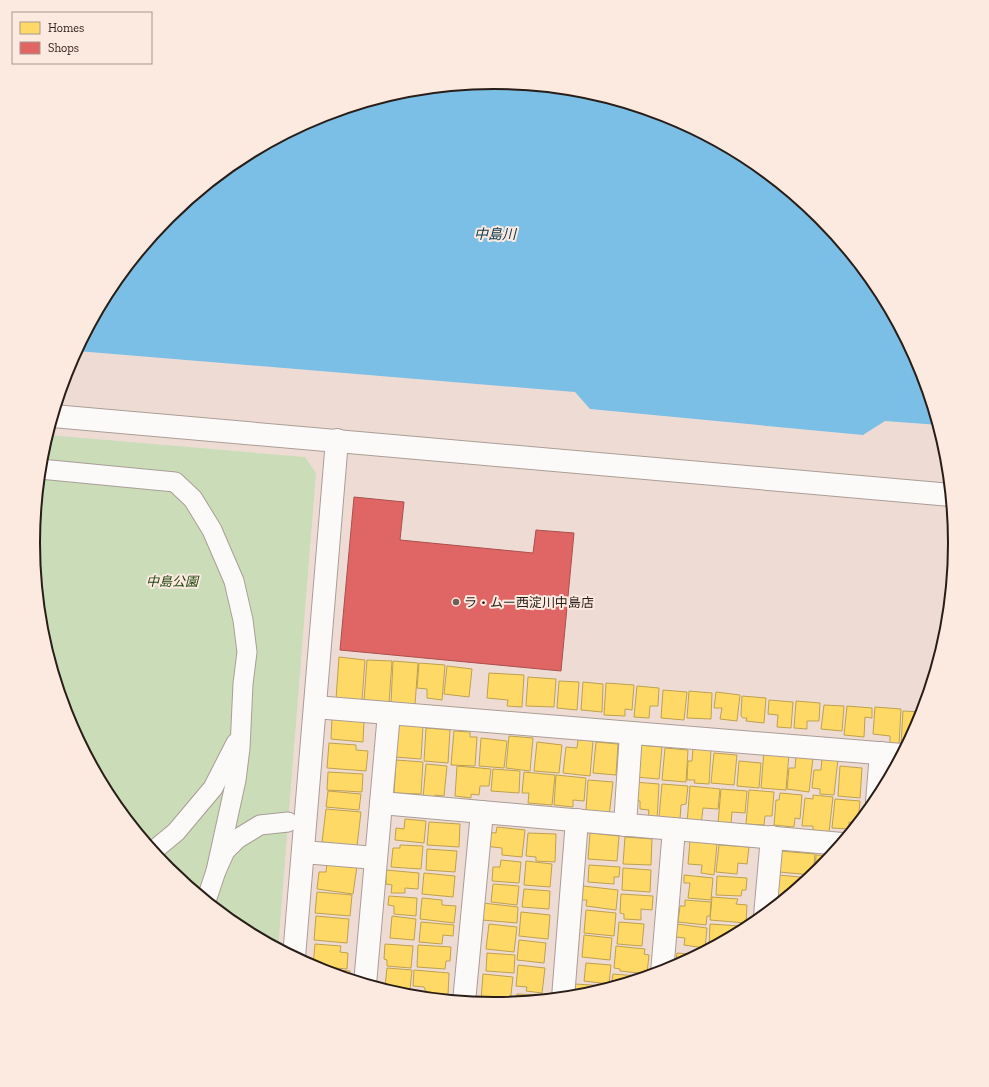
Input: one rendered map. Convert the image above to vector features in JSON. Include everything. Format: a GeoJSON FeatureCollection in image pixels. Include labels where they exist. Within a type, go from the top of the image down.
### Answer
{"type":"FeatureCollection","features":[{"type":"Feature","properties":{"kind":"street"},"geometry":{"type":"LineString","coordinates":[[58,416],[946,495]]}},
{"type":"Feature","properties":{"kind":"street"},"geometry":{"type":"LineString","coordinates":[[294,952],[337,440]]}},
{"type":"Feature","properties":{"kind":"street"},"geometry":{"type":"LineString","coordinates":[[46,470],[175,482],[193,499],[212,530],[234,580],[243,620],[247,652],[243,684],[241,734],[236,780],[216,871]]}},
{"type":"Feature","properties":{"kind":"street"},"geometry":{"type":"LineString","coordinates":[[315,707],[897,755]]}},
{"type":"Feature","properties":{"kind":"street"},"geometry":{"type":"LineString","coordinates":[[365,979],[389,713]]}},
{"type":"Feature","properties":{"kind":"street"},"geometry":{"type":"LineString","coordinates":[[625,825],[631,733]]}},
{"type":"Feature","properties":{"kind":"street"},"geometry":{"type":"LineString","coordinates":[[157,848],[176,832],[213,788],[241,734]]}},
{"type":"Feature","properties":{"kind":"street"},"geometry":{"type":"LineString","coordinates":[[878,786],[881,753]]}},
{"type":"Feature","properties":{"kind":"street"},"geometry":{"type":"LineString","coordinates":[[381,803],[836,843]]}},
{"type":"Feature","properties":{"kind":"street"},"geometry":{"type":"LineString","coordinates":[[464,997],[482,812]]}},
{"type":"Feature","properties":{"kind":"street"},"geometry":{"type":"LineString","coordinates":[[563,992],[577,820]]}},
{"type":"Feature","properties":{"kind":"street"},"geometry":{"type":"LineString","coordinates":[[208,896],[216,871],[225,851],[237,839],[260,825],[288,822]]}},
{"type":"Feature","properties":{"kind":"street"},"geometry":{"type":"LineString","coordinates":[[663,965],[674,829]]}},
{"type":"Feature","properties":{"kind":"street"},"geometry":{"type":"LineString","coordinates":[[766,908],[772,837]]}},
{"type":"Feature","properties":{"kind":"street"},"geometry":{"type":"LineString","coordinates":[[303,852],[376,858]]}},
{"type":"Feature","properties":{"kind":"green space","name":"中島公園"},"geometry":{"type":"Polygon","coordinates":[[[53,435],[305,457],[316,473],[278,943],[242,921],[218,904],[173,865],[134,820],[101,771],[87,745],[75,717],[64,690],[55,661],[44,603],[41,573],[41,514],[44,484],[53,435]]]}},
{"type":"Feature","properties":{"kind":"water","name":"中島川"},"geometry":{"type":"Polygon","coordinates":[[[465,90],[524,90],[583,98],[612,104],[641,113],[696,136],[722,150],[771,183],[816,222],[855,267],[872,291],[902,342],[925,397],[934,425],[885,421],[863,435],[590,409],[575,392],[83,351],[101,316],[117,291],[134,267],[173,222],[218,183],[267,150],[293,136],[321,124],[348,113],[377,104],[435,93],[465,90]]]}},
{"type":"Feature","properties":{"kind":"building: Homes"},"geometry":{"type":"Polygon","coordinates":[[[339,657],[365,660],[362,700],[336,699],[339,657]]]}},
{"type":"Feature","properties":{"kind":"building: Homes"},"geometry":{"type":"Polygon","coordinates":[[[367,660],[392,661],[389,703],[364,701],[367,660]]]}},
{"type":"Feature","properties":{"kind":"building: Homes"},"geometry":{"type":"Polygon","coordinates":[[[393,661],[418,663],[415,705],[391,703],[393,661]]]}},
{"type":"Feature","properties":{"kind":"building: Homes"},"geometry":{"type":"Polygon","coordinates":[[[419,663],[445,665],[442,700],[427,698],[427,689],[417,688],[419,663]]]}},
{"type":"Feature","properties":{"kind":"building: Homes"},"geometry":{"type":"Polygon","coordinates":[[[447,666],[472,669],[469,697],[444,694],[447,666]]]}},
{"type":"Feature","properties":{"kind":"building: Homes"},"geometry":{"type":"Polygon","coordinates":[[[489,673],[524,675],[522,707],[507,706],[508,700],[487,698],[489,673]]]}},
{"type":"Feature","properties":{"kind":"building: Homes"},"geometry":{"type":"Polygon","coordinates":[[[528,677],[556,679],[554,707],[526,706],[528,677]]]}},
{"type":"Feature","properties":{"kind":"building: Homes"},"geometry":{"type":"Polygon","coordinates":[[[559,681],[579,682],[577,710],[557,708],[559,681]]]}},
{"type":"Feature","properties":{"kind":"building: Homes"},"geometry":{"type":"Polygon","coordinates":[[[583,682],[603,684],[602,712],[581,710],[583,682]]]}},
{"type":"Feature","properties":{"kind":"building: Homes"},"geometry":{"type":"Polygon","coordinates":[[[606,683],[634,685],[632,710],[625,709],[625,716],[604,715],[606,683]]]}},
{"type":"Feature","properties":{"kind":"building: Homes"},"geometry":{"type":"Polygon","coordinates":[[[637,686],[659,688],[658,706],[650,706],[649,718],[634,717],[637,686]]]}},
{"type":"Feature","properties":{"kind":"building: Homes"},"geometry":{"type":"Polygon","coordinates":[[[663,690],[687,692],[684,720],[661,718],[663,690]]]}},
{"type":"Feature","properties":{"kind":"building: Homes"},"geometry":{"type":"Polygon","coordinates":[[[689,691],[712,693],[711,719],[687,718],[689,691]]]}},
{"type":"Feature","properties":{"kind":"building: Homes"},"geometry":{"type":"Polygon","coordinates":[[[716,692],[740,695],[737,721],[720,719],[722,708],[714,708],[716,692]]]}},
{"type":"Feature","properties":{"kind":"building: Homes"},"geometry":{"type":"Polygon","coordinates":[[[742,696],[766,698],[764,723],[746,721],[747,718],[743,718],[741,716],[742,696]]]}},
{"type":"Feature","properties":{"kind":"building: Homes"},"geometry":{"type":"Polygon","coordinates":[[[769,700],[793,702],[791,728],[777,727],[778,715],[768,714],[769,700]]]}},
{"type":"Feature","properties":{"kind":"building: Homes"},"geometry":{"type":"Polygon","coordinates":[[[796,701],[820,703],[819,721],[807,721],[807,729],[794,728],[796,701]]]}},
{"type":"Feature","properties":{"kind":"building: Homes"},"geometry":{"type":"Polygon","coordinates":[[[824,705],[844,706],[842,731],[821,729],[824,705]]]}},
{"type":"Feature","properties":{"kind":"building: Homes"},"geometry":{"type":"Polygon","coordinates":[[[847,706],[872,708],[872,718],[865,717],[864,737],[844,735],[847,706]]]}},
{"type":"Feature","properties":{"kind":"building: Homes"},"geometry":{"type":"Polygon","coordinates":[[[875,707],[901,709],[899,744],[890,743],[890,736],[873,734],[875,707]]]}},
{"type":"Feature","properties":{"kind":"building: Homes"},"geometry":{"type":"Polygon","coordinates":[[[903,711],[916,712],[902,745],[903,711]]]}},
{"type":"Feature","properties":{"kind":"building: Homes"},"geometry":{"type":"Polygon","coordinates":[[[332,718],[364,720],[363,742],[331,739],[332,718]]]}},
{"type":"Feature","properties":{"kind":"building: Homes"},"geometry":{"type":"Polygon","coordinates":[[[398,724],[423,726],[421,759],[395,757],[398,724]]]}},
{"type":"Feature","properties":{"kind":"building: Homes"},"geometry":{"type":"Polygon","coordinates":[[[426,728],[450,730],[448,763],[424,761],[426,728]]]}},
{"type":"Feature","properties":{"kind":"building: Homes"},"geometry":{"type":"Polygon","coordinates":[[[454,731],[470,732],[470,737],[477,737],[475,766],[451,765],[454,731]]]}},
{"type":"Feature","properties":{"kind":"building: Homes"},"geometry":{"type":"Polygon","coordinates":[[[509,736],[533,738],[530,771],[506,768],[509,736]]]}},
{"type":"Feature","properties":{"kind":"building: Homes"},"geometry":{"type":"Polygon","coordinates":[[[481,738],[507,741],[504,768],[479,766],[481,738]]]}},
{"type":"Feature","properties":{"kind":"building: Homes"},"geometry":{"type":"Polygon","coordinates":[[[578,740],[593,741],[590,776],[563,773],[566,747],[577,748],[578,740]]]}},
{"type":"Feature","properties":{"kind":"building: Homes"},"geometry":{"type":"Polygon","coordinates":[[[537,742],[562,745],[559,773],[534,771],[537,742]]]}},
{"type":"Feature","properties":{"kind":"building: Homes"},"geometry":{"type":"Polygon","coordinates":[[[596,742],[618,744],[616,775],[593,773],[596,742]]]}},
{"type":"Feature","properties":{"kind":"building: Homes"},"geometry":{"type":"Polygon","coordinates":[[[329,743],[356,745],[356,750],[368,751],[366,771],[327,768],[329,743]]]}},
{"type":"Feature","properties":{"kind":"building: Homes"},"geometry":{"type":"Polygon","coordinates":[[[638,745],[662,747],[659,779],[635,777],[638,745]]]}},
{"type":"Feature","properties":{"kind":"building: Homes"},"geometry":{"type":"Polygon","coordinates":[[[665,748],[688,750],[686,782],[662,780],[665,748]]]}},
{"type":"Feature","properties":{"kind":"building: Homes"},"geometry":{"type":"Polygon","coordinates":[[[693,748],[711,750],[709,784],[694,783],[695,780],[687,780],[688,761],[692,761],[693,748]]]}},
{"type":"Feature","properties":{"kind":"building: Homes"},"geometry":{"type":"Polygon","coordinates":[[[764,751],[789,753],[786,790],[761,788],[764,751]]]}},
{"type":"Feature","properties":{"kind":"building: Homes"},"geometry":{"type":"Polygon","coordinates":[[[714,753],[737,755],[734,785],[711,783],[714,753]]]}},
{"type":"Feature","properties":{"kind":"building: Homes"},"geometry":{"type":"Polygon","coordinates":[[[796,756],[813,758],[809,792],[787,789],[789,768],[795,768],[796,756]]]}},
{"type":"Feature","properties":{"kind":"building: Homes"},"geometry":{"type":"Polygon","coordinates":[[[822,758],[838,759],[834,795],[820,794],[820,789],[812,788],[814,770],[821,770],[822,758]]]}},
{"type":"Feature","properties":{"kind":"building: Homes"},"geometry":{"type":"Polygon","coordinates":[[[396,760],[423,762],[421,794],[394,793],[396,760]]]}},
{"type":"Feature","properties":{"kind":"building: Homes"},"geometry":{"type":"Polygon","coordinates":[[[739,761],[761,763],[759,788],[737,786],[739,761]]]}},
{"type":"Feature","properties":{"kind":"building: Homes"},"geometry":{"type":"Polygon","coordinates":[[[426,764],[447,766],[444,796],[435,795],[434,799],[423,798],[426,764]]]}},
{"type":"Feature","properties":{"kind":"building: Homes"},"geometry":{"type":"Polygon","coordinates":[[[457,766],[491,769],[489,786],[480,786],[479,795],[471,794],[471,798],[455,796],[457,766]]]}},
{"type":"Feature","properties":{"kind":"building: Homes"},"geometry":{"type":"Polygon","coordinates":[[[840,766],[862,768],[860,798],[838,796],[840,766]]]}},
{"type":"Feature","properties":{"kind":"building: Homes"},"geometry":{"type":"Polygon","coordinates":[[[493,769],[520,771],[519,793],[491,791],[493,769]]]}},
{"type":"Feature","properties":{"kind":"building: Homes"},"geometry":{"type":"Polygon","coordinates":[[[328,772],[363,774],[362,792],[327,790],[328,772]]]}},
{"type":"Feature","properties":{"kind":"building: Homes"},"geometry":{"type":"Polygon","coordinates":[[[524,772],[555,775],[552,805],[528,803],[529,793],[522,793],[524,772]]]}},
{"type":"Feature","properties":{"kind":"building: Homes"},"geometry":{"type":"Polygon","coordinates":[[[556,775],[586,778],[584,801],[573,800],[573,807],[554,805],[556,775]]]}},
{"type":"Feature","properties":{"kind":"building: Homes"},"geometry":{"type":"Polygon","coordinates":[[[588,780],[613,782],[609,816],[586,810],[588,780]]]}},
{"type":"Feature","properties":{"kind":"building: Homes"},"geometry":{"type":"Polygon","coordinates":[[[634,782],[659,784],[657,820],[648,819],[649,810],[640,809],[640,801],[633,800],[634,782]]]}},
{"type":"Feature","properties":{"kind":"building: Homes"},"geometry":{"type":"Polygon","coordinates":[[[662,784],[688,786],[686,804],[681,805],[680,819],[659,817],[662,784]]]}},
{"type":"Feature","properties":{"kind":"building: Homes"},"geometry":{"type":"Polygon","coordinates":[[[690,786],[720,789],[718,809],[703,808],[701,825],[687,823],[690,786]]]}},
{"type":"Feature","properties":{"kind":"building: Homes"},"geometry":{"type":"Polygon","coordinates":[[[721,789],[747,791],[745,813],[732,812],[731,824],[718,823],[721,789]]]}},
{"type":"Feature","properties":{"kind":"building: Homes"},"geometry":{"type":"Polygon","coordinates":[[[749,790],[774,792],[772,816],[765,816],[764,825],[746,824],[749,790]]]}},
{"type":"Feature","properties":{"kind":"building: Homes"},"geometry":{"type":"Polygon","coordinates":[[[328,791],[361,794],[359,810],[326,807],[328,791]]]}},
{"type":"Feature","properties":{"kind":"building: Homes"},"geometry":{"type":"Polygon","coordinates":[[[780,793],[802,795],[800,819],[795,818],[794,827],[774,825],[776,800],[779,800],[780,793]]]}},
{"type":"Feature","properties":{"kind":"building: Homes"},"geometry":{"type":"Polygon","coordinates":[[[813,795],[833,797],[829,832],[813,831],[813,826],[802,826],[805,798],[813,799],[813,795]]]}},
{"type":"Feature","properties":{"kind":"building: Homes"},"geometry":{"type":"Polygon","coordinates":[[[835,799],[860,801],[859,815],[853,822],[849,822],[848,829],[832,828],[835,799]]]}},
{"type":"Feature","properties":{"kind":"building: Homes"},"geometry":{"type":"Polygon","coordinates":[[[326,809],[361,812],[357,846],[322,842],[326,809]]]}},
{"type":"Feature","properties":{"kind":"building: Homes"},"geometry":{"type":"Polygon","coordinates":[[[405,819],[426,821],[424,843],[395,840],[396,828],[404,829],[405,819]]]}},
{"type":"Feature","properties":{"kind":"building: Homes"},"geometry":{"type":"Polygon","coordinates":[[[429,822],[460,824],[459,847],[427,845],[429,822]]]}},
{"type":"Feature","properties":{"kind":"building: Homes"},"geometry":{"type":"Polygon","coordinates":[[[497,827],[525,830],[522,857],[502,855],[502,848],[484,846],[485,832],[496,833],[497,827]]]}},
{"type":"Feature","properties":{"kind":"building: Homes"},"geometry":{"type":"Polygon","coordinates":[[[528,833],[556,834],[555,862],[536,861],[536,857],[526,856],[528,833]]]}},
{"type":"Feature","properties":{"kind":"building: Homes"},"geometry":{"type":"Polygon","coordinates":[[[590,833],[619,836],[617,861],[588,859],[590,833]]]}},
{"type":"Feature","properties":{"kind":"building: Homes"},"geometry":{"type":"Polygon","coordinates":[[[625,837],[652,839],[651,865],[623,864],[625,837]]]}},
{"type":"Feature","properties":{"kind":"building: Homes"},"geometry":{"type":"Polygon","coordinates":[[[690,841],[717,844],[714,875],[701,873],[702,865],[688,864],[690,841]]]}},
{"type":"Feature","properties":{"kind":"building: Homes"},"geometry":{"type":"Polygon","coordinates":[[[400,845],[423,846],[421,869],[391,867],[393,848],[400,848],[400,845]]]}},
{"type":"Feature","properties":{"kind":"building: Homes"},"geometry":{"type":"Polygon","coordinates":[[[719,845],[749,847],[747,864],[738,863],[737,874],[716,872],[719,845]]]}},
{"type":"Feature","properties":{"kind":"building: Homes"},"geometry":{"type":"Polygon","coordinates":[[[427,849],[457,851],[455,872],[426,870],[427,849]]]}},
{"type":"Feature","properties":{"kind":"building: Homes"},"geometry":{"type":"Polygon","coordinates":[[[780,851],[815,854],[814,867],[806,874],[779,872],[780,851]]]}},
{"type":"Feature","properties":{"kind":"building: Homes"},"geometry":{"type":"Polygon","coordinates":[[[816,855],[825,856],[816,865],[816,855]]]}},
{"type":"Feature","properties":{"kind":"building: Homes"},"geometry":{"type":"Polygon","coordinates":[[[501,860],[521,862],[519,883],[492,881],[493,867],[500,867],[501,860]]]}},
{"type":"Feature","properties":{"kind":"building: Homes"},"geometry":{"type":"Polygon","coordinates":[[[526,861],[552,864],[550,887],[524,885],[526,861]]]}},
{"type":"Feature","properties":{"kind":"building: Homes"},"geometry":{"type":"Polygon","coordinates":[[[327,862],[357,866],[353,894],[317,889],[319,872],[326,872],[327,862]]]}},
{"type":"Feature","properties":{"kind":"building: Homes"},"geometry":{"type":"Polygon","coordinates":[[[589,865],[620,867],[619,877],[614,877],[614,884],[588,882],[589,865]]]}},
{"type":"Feature","properties":{"kind":"building: Homes"},"geometry":{"type":"Polygon","coordinates":[[[623,868],[651,870],[650,892],[622,890],[623,868]]]}},
{"type":"Feature","properties":{"kind":"building: Homes"},"geometry":{"type":"Polygon","coordinates":[[[386,870],[419,873],[418,889],[405,888],[405,893],[391,893],[392,885],[386,884],[386,870]]]}},
{"type":"Feature","properties":{"kind":"building: Homes"},"geometry":{"type":"Polygon","coordinates":[[[424,873],[455,876],[453,897],[422,894],[424,873]]]}},
{"type":"Feature","properties":{"kind":"building: Homes"},"geometry":{"type":"Polygon","coordinates":[[[684,875],[713,878],[711,900],[688,898],[690,883],[684,883],[684,875]]]}},
{"type":"Feature","properties":{"kind":"building: Homes"},"geometry":{"type":"Polygon","coordinates":[[[778,875],[803,877],[780,896],[777,896],[778,875]]]}},
{"type":"Feature","properties":{"kind":"building: Homes"},"geometry":{"type":"Polygon","coordinates":[[[717,876],[747,878],[746,890],[742,890],[741,896],[716,895],[717,876]]]}},
{"type":"Feature","properties":{"kind":"building: Homes"},"geometry":{"type":"Polygon","coordinates":[[[493,884],[519,886],[517,905],[491,902],[493,884]]]}},
{"type":"Feature","properties":{"kind":"building: Homes"},"geometry":{"type":"Polygon","coordinates":[[[583,886],[618,890],[616,910],[586,906],[587,900],[582,900],[583,886]]]}},
{"type":"Feature","properties":{"kind":"building: Homes"},"geometry":{"type":"Polygon","coordinates":[[[524,889],[550,891],[549,909],[522,907],[524,889]]]}},
{"type":"Feature","properties":{"kind":"building: Homes"},"geometry":{"type":"Polygon","coordinates":[[[317,892],[352,895],[350,916],[315,913],[317,892]]]}},
{"type":"Feature","properties":{"kind":"building: Homes"},"geometry":{"type":"Polygon","coordinates":[[[621,894],[653,896],[652,910],[641,909],[641,920],[624,919],[624,914],[620,913],[621,894]]]}},
{"type":"Feature","properties":{"kind":"building: Homes"},"geometry":{"type":"Polygon","coordinates":[[[389,896],[417,898],[416,916],[394,914],[394,906],[388,905],[389,896]]]}},
{"type":"Feature","properties":{"kind":"building: Homes"},"geometry":{"type":"Polygon","coordinates":[[[712,897],[738,899],[736,904],[747,905],[746,922],[744,923],[710,920],[712,897]]]}},
{"type":"Feature","properties":{"kind":"building: Homes"},"geometry":{"type":"Polygon","coordinates":[[[422,898],[442,900],[442,905],[456,906],[454,923],[420,919],[422,898]]]}},
{"type":"Feature","properties":{"kind":"building: Homes"},"geometry":{"type":"Polygon","coordinates":[[[685,900],[711,902],[710,916],[707,916],[706,925],[678,922],[680,906],[685,906],[685,900]]]}},
{"type":"Feature","properties":{"kind":"building: Homes"},"geometry":{"type":"Polygon","coordinates":[[[483,903],[518,907],[517,923],[482,920],[483,903]]]}},
{"type":"Feature","properties":{"kind":"building: Homes"},"geometry":{"type":"Polygon","coordinates":[[[586,910],[616,913],[614,936],[584,933],[586,910]]]}},
{"type":"Feature","properties":{"kind":"building: Homes"},"geometry":{"type":"Polygon","coordinates":[[[521,912],[550,915],[548,939],[519,936],[521,912]]]}},
{"type":"Feature","properties":{"kind":"building: Homes"},"geometry":{"type":"Polygon","coordinates":[[[316,916],[349,919],[347,943],[314,940],[316,916]]]}},
{"type":"Feature","properties":{"kind":"building: Homes"},"geometry":{"type":"Polygon","coordinates":[[[392,916],[416,919],[414,940],[390,938],[392,916]]]}},
{"type":"Feature","properties":{"kind":"building: Homes"},"geometry":{"type":"Polygon","coordinates":[[[421,922],[454,925],[453,936],[443,935],[442,944],[419,942],[421,922]]]}},
{"type":"Feature","properties":{"kind":"building: Homes"},"geometry":{"type":"Polygon","coordinates":[[[619,922],[644,924],[642,946],[617,944],[619,922]]]}},
{"type":"Feature","properties":{"kind":"building: Homes"},"geometry":{"type":"Polygon","coordinates":[[[489,924],[517,927],[514,952],[486,949],[489,924]]]}},
{"type":"Feature","properties":{"kind":"building: Homes"},"geometry":{"type":"Polygon","coordinates":[[[677,924],[707,928],[705,946],[702,948],[684,945],[685,938],[676,937],[677,924]]]}},
{"type":"Feature","properties":{"kind":"building: Homes"},"geometry":{"type":"Polygon","coordinates":[[[710,924],[739,926],[722,937],[709,944],[710,924]]]}},
{"type":"Feature","properties":{"kind":"building: Homes"},"geometry":{"type":"Polygon","coordinates":[[[584,935],[612,938],[610,960],[582,957],[584,935]]]}},
{"type":"Feature","properties":{"kind":"building: Homes"},"geometry":{"type":"Polygon","coordinates":[[[519,940],[546,943],[544,963],[517,960],[519,940]]]}},
{"type":"Feature","properties":{"kind":"building: Homes"},"geometry":{"type":"Polygon","coordinates":[[[315,944],[341,946],[340,952],[348,953],[347,969],[333,968],[314,960],[315,944]]]}},
{"type":"Feature","properties":{"kind":"building: Homes"},"geometry":{"type":"Polygon","coordinates":[[[385,944],[413,946],[411,968],[387,966],[387,960],[384,959],[385,944]]]}},
{"type":"Feature","properties":{"kind":"building: Homes"},"geometry":{"type":"Polygon","coordinates":[[[418,945],[451,947],[450,961],[446,961],[445,969],[417,967],[418,945]]]}},
{"type":"Feature","properties":{"kind":"building: Homes"},"geometry":{"type":"Polygon","coordinates":[[[616,946],[645,949],[644,954],[649,955],[647,971],[642,973],[620,971],[620,969],[614,968],[616,946]]]}},
{"type":"Feature","properties":{"kind":"building: Homes"},"geometry":{"type":"Polygon","coordinates":[[[487,953],[515,955],[514,973],[486,971],[487,953]]]}},
{"type":"Feature","properties":{"kind":"building: Homes"},"geometry":{"type":"Polygon","coordinates":[[[677,953],[689,954],[676,960],[677,953]]]}},
{"type":"Feature","properties":{"kind":"building: Homes"},"geometry":{"type":"Polygon","coordinates":[[[586,963],[611,965],[609,984],[584,981],[586,963]]]}},
{"type":"Feature","properties":{"kind":"building: Homes"},"geometry":{"type":"Polygon","coordinates":[[[518,965],[545,968],[542,993],[526,991],[527,987],[516,986],[518,965]]]}},
{"type":"Feature","properties":{"kind":"building: Homes"},"geometry":{"type":"Polygon","coordinates":[[[387,968],[412,970],[410,989],[385,985],[387,968]]]}},
{"type":"Feature","properties":{"kind":"building: Homes"},"geometry":{"type":"Polygon","coordinates":[[[338,970],[350,971],[350,975],[338,970]]]}},
{"type":"Feature","properties":{"kind":"building: Homes"},"geometry":{"type":"Polygon","coordinates":[[[414,970],[449,973],[448,995],[426,993],[424,987],[413,986],[414,970]]]}},
{"type":"Feature","properties":{"kind":"building: Homes"},"geometry":{"type":"Polygon","coordinates":[[[483,974],[513,977],[511,997],[481,998],[483,974]]]}},
{"type":"Feature","properties":{"kind":"building: Homes"},"geometry":{"type":"Polygon","coordinates":[[[613,974],[635,976],[612,983],[613,974]]]}},
{"type":"Feature","properties":{"kind":"building: Homes"},"geometry":{"type":"Polygon","coordinates":[[[575,984],[600,986],[583,989],[575,990],[575,984]]]}},
{"type":"Feature","properties":{"kind":"building: Homes"},"geometry":{"type":"Polygon","coordinates":[[[517,994],[543,995],[524,997],[517,997],[517,994]]]}},
{"type":"Feature","properties":{"kind":"building: Shops","name":"ラ・ムー西淀川中島店"},"geometry":{"type":"Polygon","coordinates":[[[354,497],[404,502],[400,540],[533,553],[536,530],[574,533],[561,671],[340,650],[354,497]]]}},
{"type":"Feature","properties":{"kind":"place","name":"ラ・ムー西淀川中島店"},"geometry":{"type":"Point","coordinates":[456,602]}}]}
